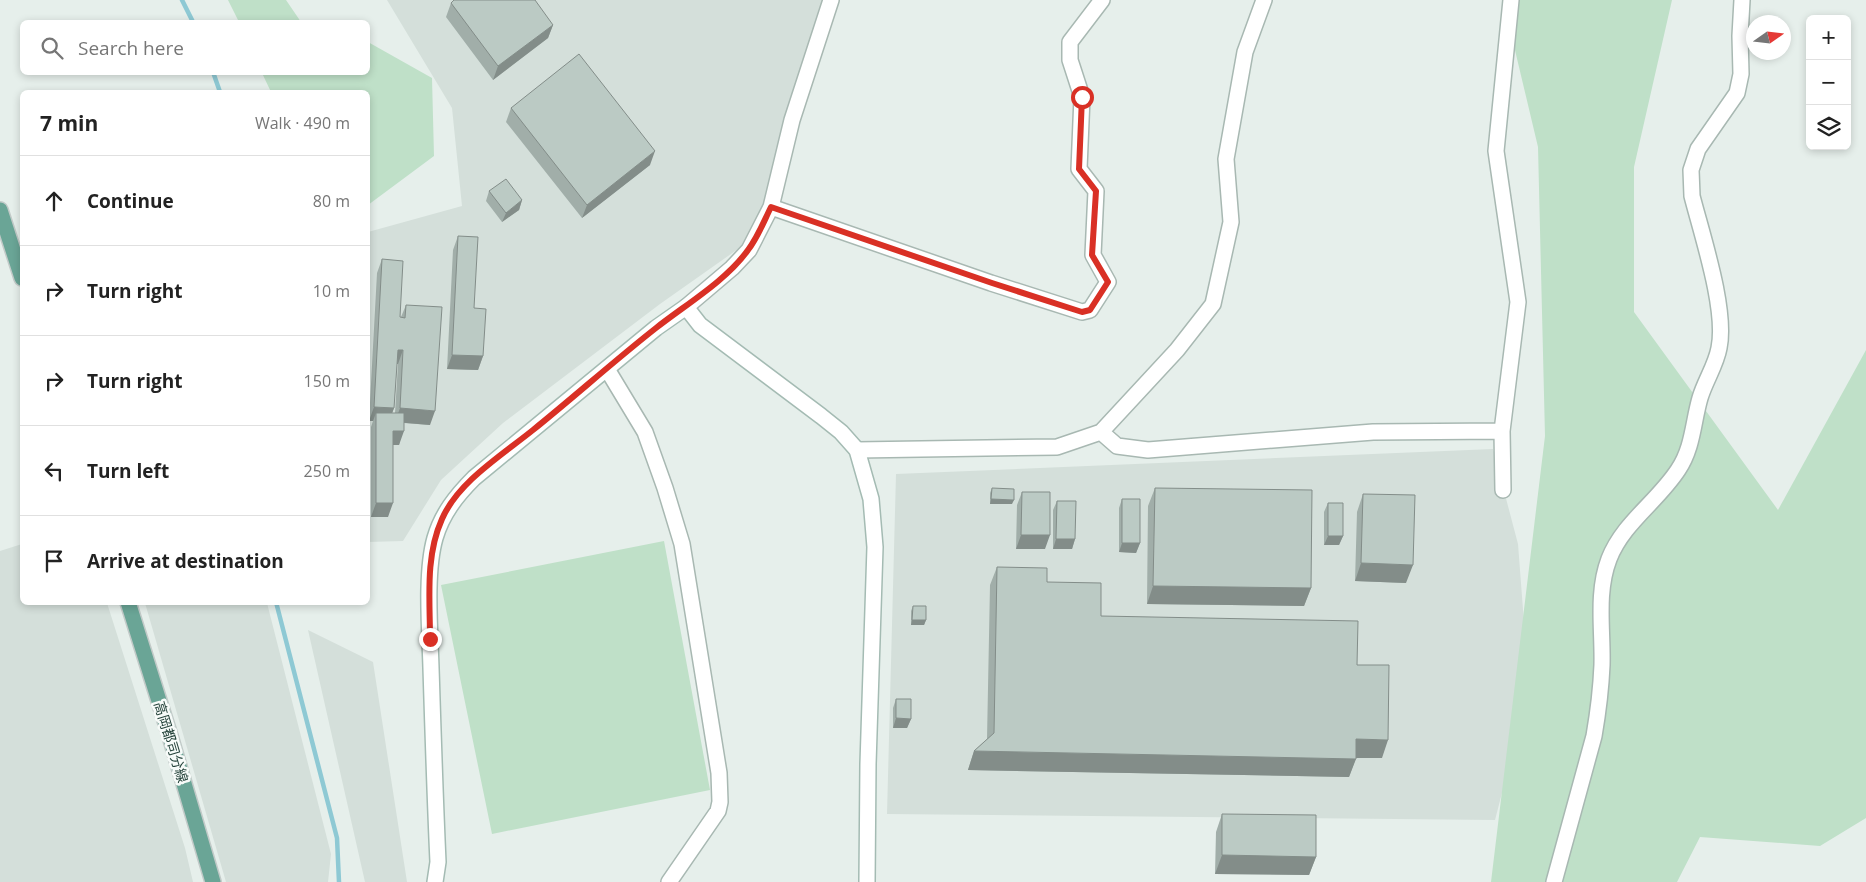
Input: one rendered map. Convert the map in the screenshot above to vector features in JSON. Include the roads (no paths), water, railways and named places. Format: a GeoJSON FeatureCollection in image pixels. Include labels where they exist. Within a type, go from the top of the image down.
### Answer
{"type":"FeatureCollection","features":[{"type":"Feature","properties":{"kind":"main road"},"geometry":{"type":"LineString","coordinates":[[0,210],[20,272]]}},
{"type":"Feature","properties":{"kind":"main road","name":"高岡都司分線"},"geometry":{"type":"LineString","coordinates":[[129,605],[213,882]]}},
{"type":"Feature","properties":{"kind":"street"},"geometry":{"type":"LineString","coordinates":[[435,882],[438,862],[430,630],[431,560],[435,538],[442,518],[456,496],[489,466],[656,328],[686,307],[732,268],[749,250],[771,207],[792,120],[831,0]]}},
{"type":"Feature","properties":{"kind":"street"},"geometry":{"type":"LineString","coordinates":[[771,207],[992,283],[1082,312],[1090,310],[1108,282],[1092,255],[1096,191],[1079,169],[1082,97],[1070,60],[1070,42],[1102,0]]}},
{"type":"Feature","properties":{"kind":"street"},"geometry":{"type":"LineString","coordinates":[[858,450],[1056,447],[1101,432],[1177,350],[1213,304],[1231,222],[1226,159],[1245,52],[1264,0]]}},
{"type":"Feature","properties":{"kind":"street"},"geometry":{"type":"LineString","coordinates":[[1503,490],[1502,431],[1518,302],[1496,151],[1511,0]]}},
{"type":"Feature","properties":{"kind":"street"},"geometry":{"type":"LineString","coordinates":[[1554,882],[1594,736],[1602,665],[1601,608],[1605,573],[1609,558],[1626,529],[1673,477],[1688,452],[1700,399],[1719,348],[1721,330],[1715,288],[1690,184],[1698,149],[1737,93],[1741,74],[1740,36],[1742,0]]}},
{"type":"Feature","properties":{"kind":"street"},"geometry":{"type":"LineString","coordinates":[[686,307],[700,324],[821,416],[841,432],[858,450],[871,499],[875,547],[868,764],[867,882]]}},
{"type":"Feature","properties":{"kind":"street"},"geometry":{"type":"LineString","coordinates":[[607,369],[645,432],[682,544],[719,773],[720,802],[718,811],[669,882]]}},
{"type":"Feature","properties":{"kind":"street"},"geometry":{"type":"LineString","coordinates":[[1101,432],[1117,446],[1148,450],[1374,432],[1502,431]]}},
{"type":"Feature","properties":{"kind":"waterway"},"geometry":{"type":"LineString","coordinates":[[182,0],[192,20]]}},
{"type":"Feature","properties":{"kind":"waterway"},"geometry":{"type":"LineString","coordinates":[[214,75],[219,90]]}},
{"type":"Feature","properties":{"kind":"waterway"},"geometry":{"type":"LineString","coordinates":[[277,605],[337,838],[339,882]]}}]}
